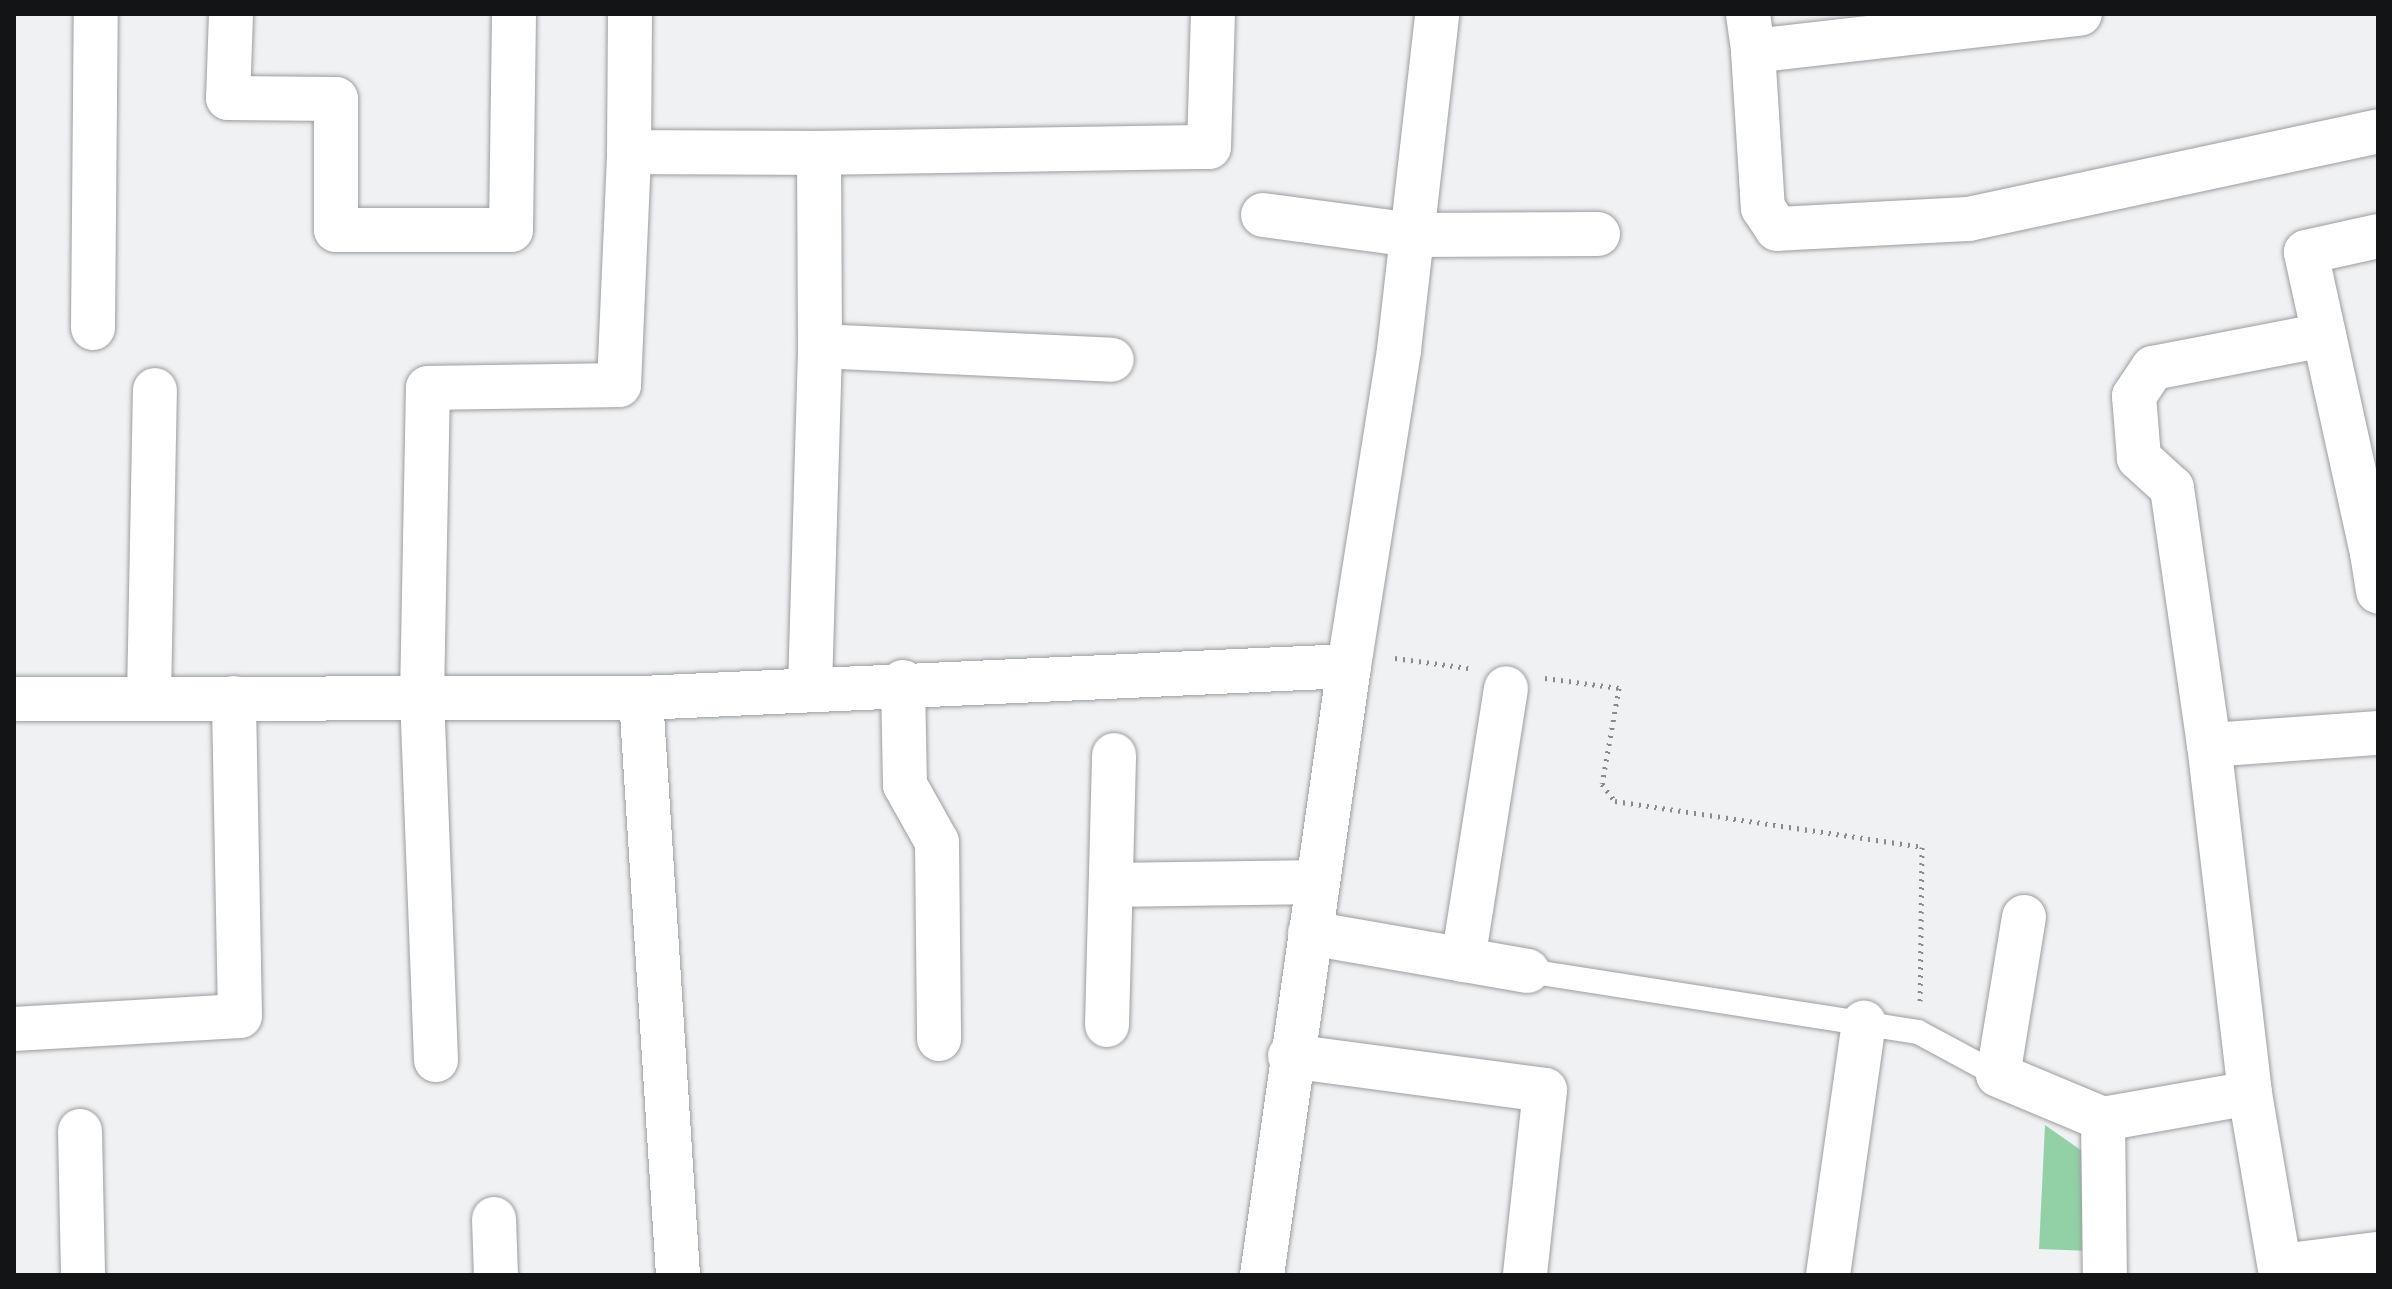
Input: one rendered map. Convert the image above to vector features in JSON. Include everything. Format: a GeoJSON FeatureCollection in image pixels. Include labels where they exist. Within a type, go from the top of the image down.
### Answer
{"type":"FeatureCollection","features":[{"type":"Feature","properties":{"kind":"street"},"geometry":{"type":"LineString","coordinates":[[93,328],[96,14]]}},
{"type":"Feature","properties":{"kind":"street"},"geometry":{"type":"LineString","coordinates":[[231,14],[228,98],[336,99],[336,230],[511,230],[514,14]]}},
{"type":"Feature","properties":{"kind":"street"},"geometry":{"type":"LineString","coordinates":[[436,1060],[422,697],[428,388],[619,385],[629,152],[630,14]]}},
{"type":"Feature","properties":{"kind":"street"},"geometry":{"type":"LineString","coordinates":[[629,152],[819,153],[1209,147],[1213,14]]}},
{"type":"Feature","properties":{"kind":"street"},"geometry":{"type":"LineString","coordinates":[[1262,1275],[1290,1056],[1318,882],[1366,661],[1437,14]]}},
{"type":"Feature","properties":{"kind":"street"},"geometry":{"type":"LineString","coordinates":[[2080,14],[1751,32],[1763,208],[1777,229],[1969,219],[2378,131]]}},
{"type":"Feature","properties":{"kind":"street"},"geometry":{"type":"LineString","coordinates":[[810,688],[820,346],[819,153]]}},
{"type":"Feature","properties":{"kind":"street"},"geometry":{"type":"LineString","coordinates":[[1263,215],[1412,235],[1598,234]]}},
{"type":"Feature","properties":{"kind":"street"},"geometry":{"type":"LineString","coordinates":[[2376,566],[2306,252],[2378,236]]}},
{"type":"Feature","properties":{"kind":"street"},"geometry":{"type":"LineString","coordinates":[[2324,335],[2153,368],[2134,396],[2139,458],[2172,488],[2209,745],[2250,1093],[2281,1271],[2378,1254]]}},
{"type":"Feature","properties":{"kind":"street"},"geometry":{"type":"LineString","coordinates":[[820,346],[1112,360]]}},
{"type":"Feature","properties":{"kind":"street"},"geometry":{"type":"LineString","coordinates":[[149,698],[155,390]]}},
{"type":"Feature","properties":{"kind":"street"},"geometry":{"type":"LineString","coordinates":[[14,699],[641,698],[903,682],[1366,661]]}},
{"type":"Feature","properties":{"kind":"street"},"geometry":{"type":"LineString","coordinates":[[1463,960],[1507,678]]}},
{"type":"Feature","properties":{"kind":"street"},"geometry":{"type":"LineString","coordinates":[[903,682],[905,785],[937,842],[939,1039]]}},
{"type":"Feature","properties":{"kind":"street"},"geometry":{"type":"LineString","coordinates":[[14,1029],[240,1016],[234,698]]}},
{"type":"Feature","properties":{"kind":"street"},"geometry":{"type":"LineString","coordinates":[[641,698],[678,1275]]}},
{"type":"Feature","properties":{"kind":"street"},"geometry":{"type":"LineString","coordinates":[[2209,745],[2378,733]]}},
{"type":"Feature","properties":{"kind":"street"},"geometry":{"type":"LineString","coordinates":[[1107,1025],[1114,755]]}},
{"type":"Feature","properties":{"kind":"street"},"geometry":{"type":"LineString","coordinates":[[1111,885],[1318,882]]}},
{"type":"Feature","properties":{"kind":"street"},"geometry":{"type":"LineString","coordinates":[[2024,917],[1998,1075],[2103,1119],[2250,1093]]}},
{"type":"Feature","properties":{"kind":"street"},"geometry":{"type":"LineString","coordinates":[[1310,933],[1528,971]]}},
{"type":"Feature","properties":{"kind":"street"},"geometry":{"type":"LineString","coordinates":[[1828,1275],[1864,1023]]}},
{"type":"Feature","properties":{"kind":"street"},"geometry":{"type":"LineString","coordinates":[[1290,1056],[1545,1090],[1525,1275]]}},
{"type":"Feature","properties":{"kind":"street"},"geometry":{"type":"LineString","coordinates":[[2103,1119],[2105,1275]]}},
{"type":"Feature","properties":{"kind":"street"},"geometry":{"type":"LineString","coordinates":[[80,1131],[83,1275]]}},
{"type":"Feature","properties":{"kind":"street"},"geometry":{"type":"LineString","coordinates":[[494,1219],[496,1275]]}},
{"type":"Feature","properties":{"kind":"lane"},"geometry":{"type":"LineString","coordinates":[[1528,971],[1923,1033],[1998,1075]]}},
{"type":"Feature","properties":{"kind":"path"},"geometry":{"type":"LineString","coordinates":[[1366,661],[1619,688],[1602,784],[1615,801],[1922,847],[1917,969],[1923,1033]]}},
{"type":"Feature","properties":{"kind":"green space"},"geometry":{"type":"Polygon","coordinates":[[[2045,1125],[2092,1158],[2090,1251],[2039,1249],[2045,1125]]]}}]}
